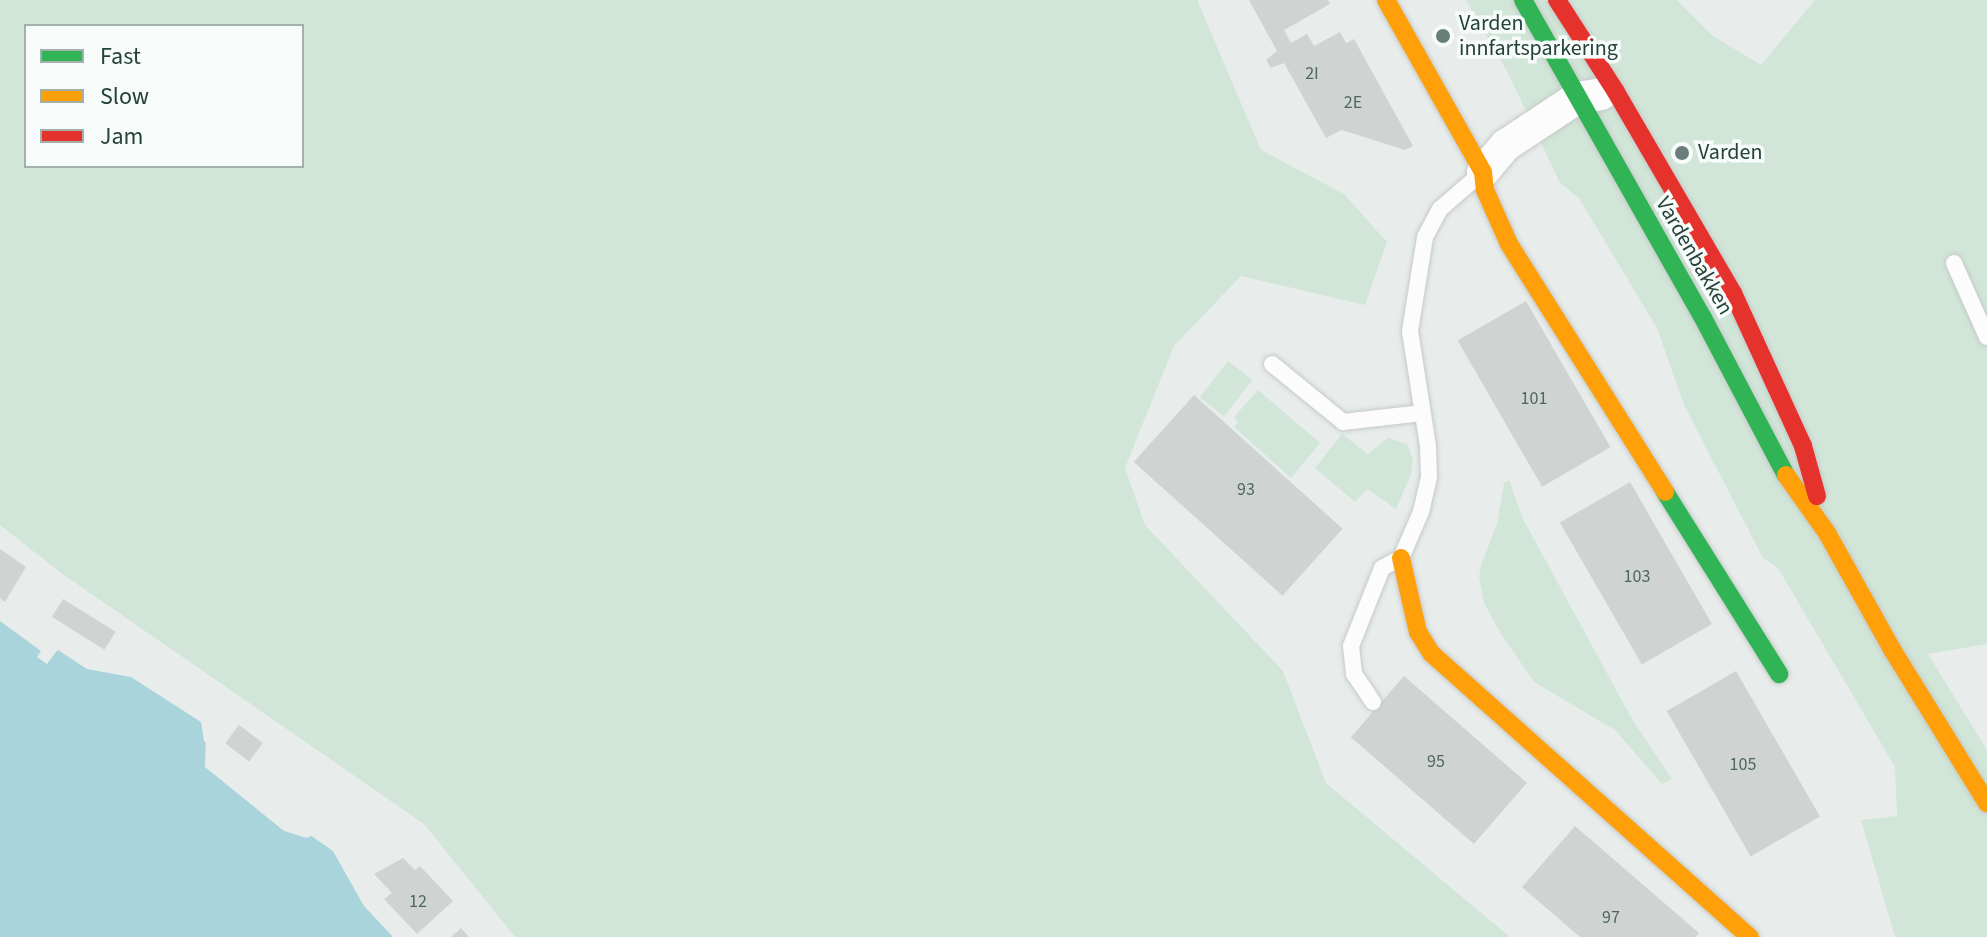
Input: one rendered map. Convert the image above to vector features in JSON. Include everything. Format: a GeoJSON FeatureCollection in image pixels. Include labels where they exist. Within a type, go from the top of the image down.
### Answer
{"type":"FeatureCollection","features":[{"type":"Feature","properties":{"kind":"main road"},"geometry":{"type":"LineString","coordinates":[[1386,0],[1475,179],[1485,190],[1509,244],[1779,674]]}},
{"type":"Feature","properties":{"kind":"main road","name":"Vardenbakken"},"geometry":{"type":"LineString","coordinates":[[1523,0],[1702,316],[1775,459],[1827,533],[1886,639],[1981,778],[1987,803]]}},
{"type":"Feature","properties":{"kind":"main road","name":"Vardenbakken"},"geometry":{"type":"LineString","coordinates":[[1557,0],[1616,92],[1733,293],[1803,446],[1827,533]]}},
{"type":"Feature","properties":{"kind":"main road"},"geometry":{"type":"LineString","coordinates":[[1401,558],[1418,632],[1441,664],[1750,937]]}},
{"type":"Feature","properties":{"kind":"street"},"geometry":{"type":"LineString","coordinates":[[1475,179],[1506,145],[1584,112],[1616,92]]}},
{"type":"Feature","properties":{"kind":"lane"},"geometry":{"type":"LineString","coordinates":[[1373,702],[1354,674],[1351,646],[1382,568],[1401,558],[1421,512],[1429,477],[1410,331],[1425,237],[1440,209],[1475,179]]}},
{"type":"Feature","properties":{"kind":"lane"},"geometry":{"type":"LineString","coordinates":[[1954,263],[1987,337]]}},
{"type":"Feature","properties":{"kind":"lane"},"geometry":{"type":"LineString","coordinates":[[1272,364],[1343,422],[1422,413]]}},
{"type":"Feature","properties":{"kind":"green space"},"geometry":{"type":"Polygon","coordinates":[[[0,0],[1197,0],[1261,150],[1344,194],[1387,242],[1365,305],[1241,276],[1174,346],[1125,468],[1145,525],[1283,671],[1326,783],[1510,937],[515,937],[424,824],[61,573],[0,525],[0,0]]]}},
{"type":"Feature","properties":{"kind":"green space"},"geometry":{"type":"Polygon","coordinates":[[[1466,0],[1677,0],[1713,36],[1761,65],[1815,0],[1987,0],[1987,644],[1928,654],[1987,750],[1987,937],[1895,937],[1861,820],[1897,816],[1895,767],[1778,568],[1763,558],[1684,405],[1657,328],[1579,198],[1560,183],[1507,71],[1466,0]]]}},
{"type":"Feature","properties":{"kind":"green space"},"geometry":{"type":"Polygon","coordinates":[[[1228,361],[1252,380],[1224,416],[1200,397],[1228,361]]]}},
{"type":"Feature","properties":{"kind":"green space"},"geometry":{"type":"Polygon","coordinates":[[[1258,390],[1320,443],[1291,478],[1234,427],[1238,422],[1234,417],[1258,390]]]}},
{"type":"Feature","properties":{"kind":"green space"},"geometry":{"type":"Polygon","coordinates":[[[1342,434],[1368,454],[1388,438],[1407,444],[1413,460],[1411,474],[1396,509],[1367,489],[1355,502],[1315,468],[1342,434]]]}},
{"type":"Feature","properties":{"kind":"green space"},"geometry":{"type":"Polygon","coordinates":[[[1509,480],[1523,519],[1632,719],[1672,779],[1662,784],[1615,730],[1534,682],[1484,603],[1479,577],[1481,565],[1497,524],[1504,483],[1509,480]]]}},
{"type":"Feature","properties":{"kind":"water"},"geometry":{"type":"Polygon","coordinates":[[[0,612],[87,669],[131,677],[201,722],[204,741],[254,796],[333,851],[364,906],[393,937],[0,937],[0,612]]]}},
{"type":"Feature","properties":{"kind":"pier"},"geometry":{"type":"Polygon","coordinates":[[[0,608],[59,648],[47,664],[37,657],[41,651],[0,621],[0,608]]]}},
{"type":"Feature","properties":{"kind":"pier"},"geometry":{"type":"Polygon","coordinates":[[[206,733],[207,739],[257,793],[315,834],[307,838],[284,831],[205,767],[206,733]]]}},
{"type":"Feature","properties":{"kind":"building"},"geometry":{"type":"Polygon","coordinates":[[[1249,0],[1328,0],[1330,4],[1284,30],[1291,43],[1307,34],[1314,46],[1340,32],[1346,43],[1354,39],[1413,146],[1405,150],[1342,130],[1326,138],[1284,63],[1271,68],[1266,60],[1277,51],[1249,0]]]}},
{"type":"Feature","properties":{"kind":"building"},"geometry":{"type":"Polygon","coordinates":[[[1526,301],[1610,447],[1542,487],[1458,340],[1526,301]]]}},
{"type":"Feature","properties":{"kind":"building"},"geometry":{"type":"Polygon","coordinates":[[[1194,395],[1343,529],[1282,596],[1134,462],[1194,395]]]}},
{"type":"Feature","properties":{"kind":"building"},"geometry":{"type":"Polygon","coordinates":[[[1630,482],[1712,624],[1642,665],[1560,522],[1630,482]]]}},
{"type":"Feature","properties":{"kind":"building"},"geometry":{"type":"Polygon","coordinates":[[[0,549],[26,567],[5,602],[0,598],[0,549]]]}},
{"type":"Feature","properties":{"kind":"building"},"geometry":{"type":"Polygon","coordinates":[[[63,599],[116,632],[104,650],[52,617],[63,599]]]}},
{"type":"Feature","properties":{"kind":"building"},"geometry":{"type":"Polygon","coordinates":[[[1736,671],[1820,816],[1751,856],[1667,711],[1736,671]]]}},
{"type":"Feature","properties":{"kind":"building"},"geometry":{"type":"Polygon","coordinates":[[[1404,676],[1527,783],[1474,844],[1351,737],[1404,676]]]}},
{"type":"Feature","properties":{"kind":"building"},"geometry":{"type":"Polygon","coordinates":[[[239,725],[263,743],[249,761],[225,743],[239,725]]]}},
{"type":"Feature","properties":{"kind":"building"},"geometry":{"type":"Polygon","coordinates":[[[1575,826],[1699,933],[1696,937],[1580,937],[1522,887],[1575,826]]]}},
{"type":"Feature","properties":{"kind":"building"},"geometry":{"type":"Polygon","coordinates":[[[403,858],[415,870],[420,866],[453,901],[417,934],[384,899],[392,893],[374,874],[403,858]]]}},
{"type":"Feature","properties":{"kind":"building"},"geometry":{"type":"Polygon","coordinates":[[[461,928],[469,937],[451,937],[461,928]]]}},
{"type":"Feature","properties":{"kind":"traffic: fast"},"geometry":{"type":"LineString","coordinates":[[1523,0],[1702,316],[1786,475]]}},
{"type":"Feature","properties":{"kind":"traffic: fast"},"geometry":{"type":"LineString","coordinates":[[1665,492],[1779,674]]}},
{"type":"Feature","properties":{"kind":"traffic: slow"},"geometry":{"type":"LineString","coordinates":[[1386,0],[1483,172],[1485,190],[1509,244],[1665,492]]}},
{"type":"Feature","properties":{"kind":"traffic: slow"},"geometry":{"type":"LineString","coordinates":[[1786,475],[1827,533],[1893,651],[1987,803]]}},
{"type":"Feature","properties":{"kind":"traffic: slow"},"geometry":{"type":"LineString","coordinates":[[1401,558],[1418,632],[1432,654],[1750,937]]}},
{"type":"Feature","properties":{"kind":"traffic: jam"},"geometry":{"type":"LineString","coordinates":[[1557,0],[1616,92],[1733,293],[1803,446],[1817,496]]}},
{"type":"Feature","properties":{"kind":"place","name":"Varden innfartsparkering"},"geometry":{"type":"Point","coordinates":[1443,36]}},
{"type":"Feature","properties":{"kind":"place","name":"Varden"},"geometry":{"type":"Point","coordinates":[1682,153]}}]}
